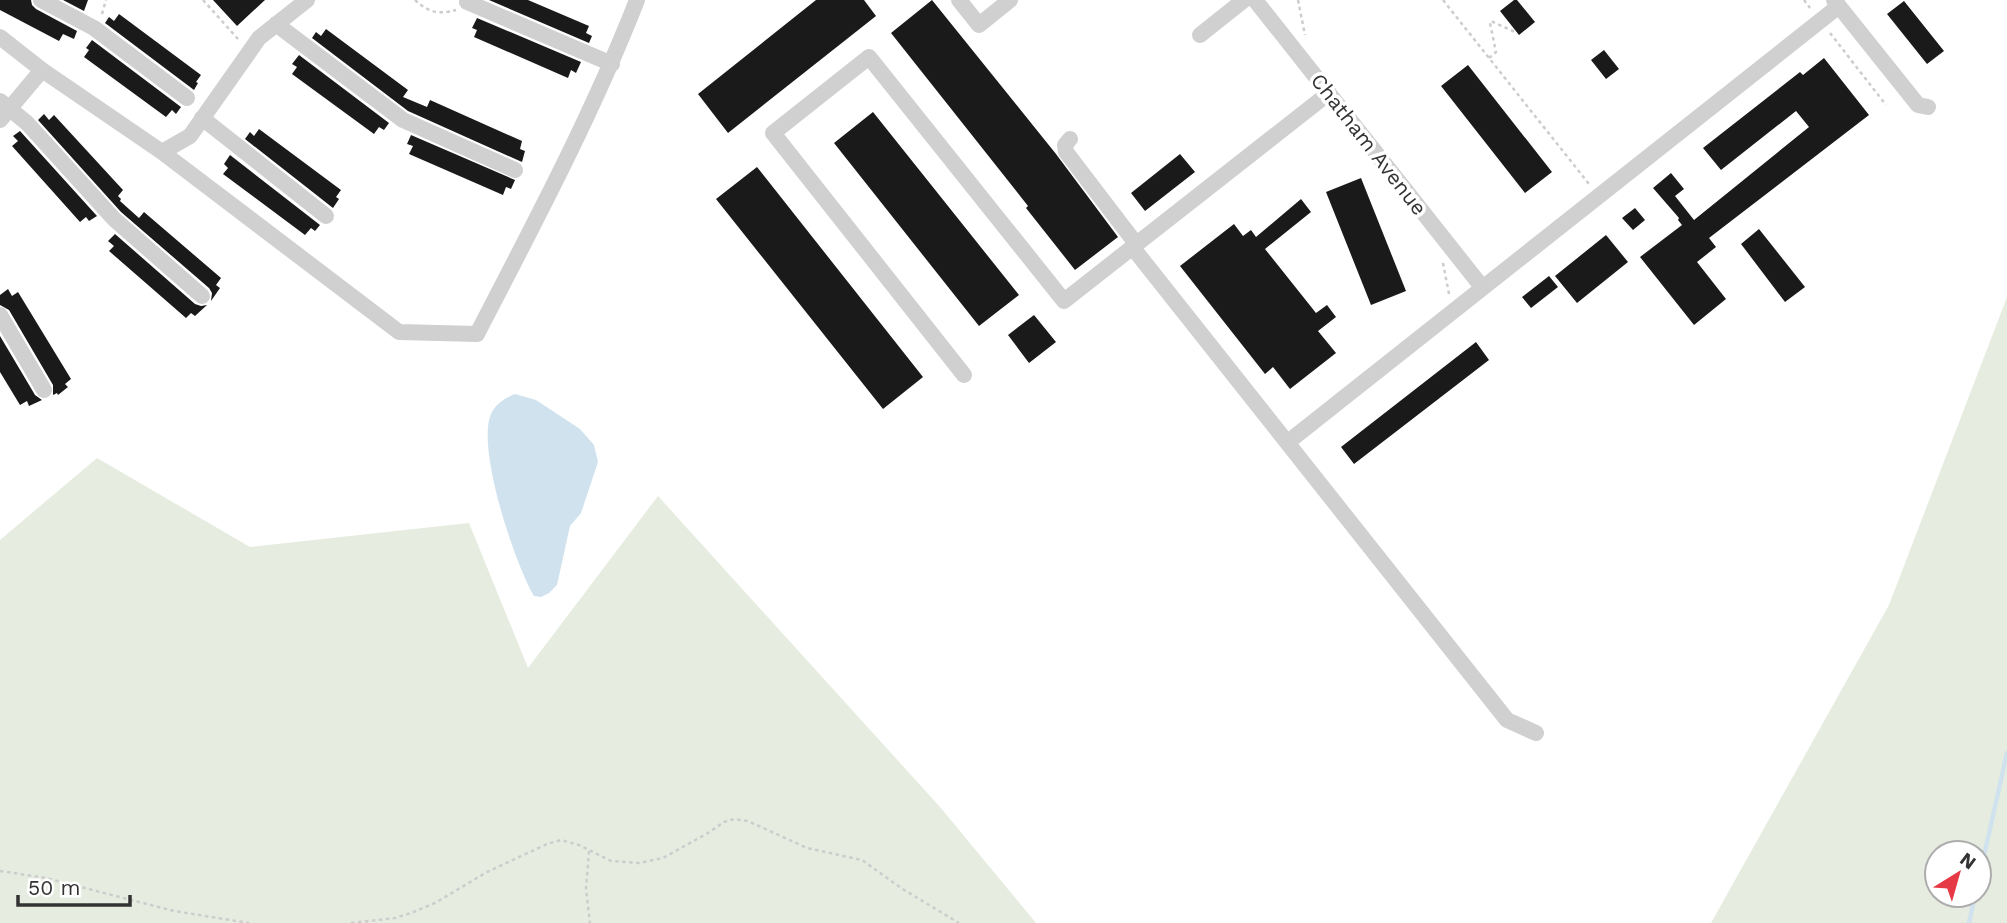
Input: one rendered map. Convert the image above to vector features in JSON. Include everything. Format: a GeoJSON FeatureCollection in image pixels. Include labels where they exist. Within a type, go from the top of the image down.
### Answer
{"type":"FeatureCollection","features":[{"type":"Feature","properties":{"kind":"lane"},"geometry":{"type":"LineString","coordinates":[[41,0],[94,28],[187,98]]}},
{"type":"Feature","properties":{"kind":"lane"},"geometry":{"type":"LineString","coordinates":[[162,152],[190,136],[259,37],[307,0]]}},
{"type":"Feature","properties":{"kind":"lane"},"geometry":{"type":"LineString","coordinates":[[0,37],[42,70],[162,152],[399,332],[477,334],[612,64],[637,0]]}},
{"type":"Feature","properties":{"kind":"lane"},"geometry":{"type":"LineString","coordinates":[[959,0],[979,25],[1010,0]]}},
{"type":"Feature","properties":{"kind":"lane"},"geometry":{"type":"LineString","coordinates":[[1200,35],[1244,0]]}},
{"type":"Feature","properties":{"kind":"lane","name":"Chatham Avenue"},"geometry":{"type":"LineString","coordinates":[[1255,0],[1477,281]]}},
{"type":"Feature","properties":{"kind":"lane"},"geometry":{"type":"LineString","coordinates":[[467,2],[612,64]]}},
{"type":"Feature","properties":{"kind":"lane"},"geometry":{"type":"LineString","coordinates":[[1288,442],[1477,281],[1598,196],[1820,21],[1837,3],[1918,105],[1928,107]]}},
{"type":"Feature","properties":{"kind":"lane"},"geometry":{"type":"LineString","coordinates":[[276,24],[403,120],[515,170]]}},
{"type":"Feature","properties":{"kind":"lane"},"geometry":{"type":"LineString","coordinates":[[964,376],[774,133],[869,57],[1064,301],[1329,93]]}},
{"type":"Feature","properties":{"kind":"lane"},"geometry":{"type":"LineString","coordinates":[[42,70],[3,109],[27,123],[114,219],[202,296]]}},
{"type":"Feature","properties":{"kind":"lane"},"geometry":{"type":"LineString","coordinates":[[202,118],[326,216]]}},
{"type":"Feature","properties":{"kind":"lane"},"geometry":{"type":"LineString","coordinates":[[1069,139],[1065,145],[1066,152],[1135,246],[1288,442],[1507,720],[1536,733]]}},
{"type":"Feature","properties":{"kind":"lane"},"geometry":{"type":"LineString","coordinates":[[0,315],[44,390]]}},
{"type":"Feature","properties":{"kind":"path"},"geometry":{"type":"LineString","coordinates":[[203,0],[250,50]]}},
{"type":"Feature","properties":{"kind":"path"},"geometry":{"type":"LineString","coordinates":[[1298,0],[1305,35]]}},
{"type":"Feature","properties":{"kind":"path"},"geometry":{"type":"LineString","coordinates":[[1443,0],[1598,196]]}},
{"type":"Feature","properties":{"kind":"path"},"geometry":{"type":"LineString","coordinates":[[1811,0],[1805,2],[1886,105]]}},
{"type":"Feature","properties":{"kind":"path"},"geometry":{"type":"LineString","coordinates":[[1489,58],[1496,52],[1491,21],[1517,33]]}},
{"type":"Feature","properties":{"kind":"path"},"geometry":{"type":"LineString","coordinates":[[1443,263],[1449,294],[1477,281]]}},
{"type":"Feature","properties":{"kind":"path"},"geometry":{"type":"LineString","coordinates":[[351,923],[411,914],[487,872],[561,840],[579,845],[611,861],[639,863],[663,858],[724,822],[734,819],[741,819],[807,848],[862,860],[958,923]]}},
{"type":"Feature","properties":{"kind":"path"},"geometry":{"type":"LineString","coordinates":[[589,851],[586,889],[590,923]]}},
{"type":"Feature","properties":{"kind":"path"},"geometry":{"type":"LineString","coordinates":[[0,871],[46,878],[174,911],[249,923]]}},
{"type":"Feature","properties":{"kind":"shaded area"},"geometry":{"type":"Polygon","coordinates":[[[2007,297],[2007,923],[1711,923],[1889,605],[2007,297]]]}},
{"type":"Feature","properties":{"kind":"shaded area"},"geometry":{"type":"Polygon","coordinates":[[[97,458],[250,547],[469,523],[528,668],[658,496],[940,807],[1036,923],[0,923],[0,540],[97,458]]]}},
{"type":"Feature","properties":{"kind":"water"},"geometry":{"type":"Polygon","coordinates":[[[515,394],[536,400],[580,429],[594,445],[598,462],[581,513],[570,526],[557,585],[541,597],[534,596],[517,559],[500,506],[489,452],[488,430],[491,414],[501,401],[515,394]]]}},
{"type":"Feature","properties":{"kind":"building"},"geometry":{"type":"Polygon","coordinates":[[[0,0],[31,0],[36,9],[77,31],[74,39],[63,34],[59,41],[0,10],[0,0]]]}},
{"type":"Feature","properties":{"kind":"building"},"geometry":{"type":"Polygon","coordinates":[[[63,0],[88,0],[84,11],[63,0]]]}},
{"type":"Feature","properties":{"kind":"building"},"geometry":{"type":"Polygon","coordinates":[[[213,0],[265,0],[237,26],[213,0]]]}},
{"type":"Feature","properties":{"kind":"building"},"geometry":{"type":"Polygon","coordinates":[[[489,0],[528,0],[589,26],[586,33],[592,36],[589,43],[489,0]]]}},
{"type":"Feature","properties":{"kind":"building"},"geometry":{"type":"Polygon","coordinates":[[[816,0],[864,0],[876,16],[728,133],[698,94],[816,0]]]}},
{"type":"Feature","properties":{"kind":"building"},"geometry":{"type":"Polygon","coordinates":[[[932,0],[1056,154],[1118,237],[1075,270],[1026,208],[1028,206],[891,33],[932,0]]]}},
{"type":"Feature","properties":{"kind":"building"},"geometry":{"type":"Polygon","coordinates":[[[1517,0],[1535,22],[1519,35],[1500,11],[1517,0]]]}},
{"type":"Feature","properties":{"kind":"building"},"geometry":{"type":"Polygon","coordinates":[[[1904,1],[1944,51],[1927,64],[1887,14],[1904,1]]]}},
{"type":"Feature","properties":{"kind":"building"},"geometry":{"type":"Polygon","coordinates":[[[119,14],[201,75],[194,90],[105,23],[109,17],[114,21],[119,14]]]}},
{"type":"Feature","properties":{"kind":"building"},"geometry":{"type":"Polygon","coordinates":[[[477,18],[581,62],[576,73],[571,70],[568,78],[474,37],[477,30],[472,28],[477,18]]]}},
{"type":"Feature","properties":{"kind":"building"},"geometry":{"type":"Polygon","coordinates":[[[326,29],[408,90],[403,97],[427,107],[430,100],[522,141],[520,149],[525,151],[522,162],[408,111],[312,38],[316,32],[321,36],[326,29]]]}},
{"type":"Feature","properties":{"kind":"building"},"geometry":{"type":"Polygon","coordinates":[[[92,40],[181,107],[176,114],[172,110],[166,117],[84,57],[92,40]]]}},
{"type":"Feature","properties":{"kind":"building"},"geometry":{"type":"Polygon","coordinates":[[[1604,50],[1619,69],[1606,79],[1591,60],[1604,50]]]}},
{"type":"Feature","properties":{"kind":"building"},"geometry":{"type":"Polygon","coordinates":[[[299,55],[389,123],[384,130],[379,127],[374,134],[292,74],[297,67],[292,64],[299,55]]]}},
{"type":"Feature","properties":{"kind":"building"},"geometry":{"type":"Polygon","coordinates":[[[1824,58],[1869,115],[1709,238],[1716,247],[1697,262],[1726,299],[1694,325],[1640,257],[1682,225],[1653,188],[1671,173],[1684,189],[1675,196],[1694,220],[1809,127],[1796,111],[1721,170],[1703,148],[1800,72],[1803,75],[1824,58]]]}},
{"type":"Feature","properties":{"kind":"building"},"geometry":{"type":"Polygon","coordinates":[[[1468,65],[1552,172],[1525,193],[1441,86],[1468,65]]]}},
{"type":"Feature","properties":{"kind":"building"},"geometry":{"type":"Polygon","coordinates":[[[873,112],[1019,295],[979,326],[834,143],[873,112]]]}},
{"type":"Feature","properties":{"kind":"building"},"geometry":{"type":"Polygon","coordinates":[[[44,114],[49,120],[54,115],[123,190],[118,196],[120,201],[139,218],[144,212],[221,278],[216,285],[220,288],[211,301],[212,293],[209,288],[121,212],[38,120],[44,114]]]}},
{"type":"Feature","properties":{"kind":"building"},"geometry":{"type":"Polygon","coordinates":[[[259,129],[341,190],[333,208],[245,139],[250,132],[254,136],[259,129]]]}},
{"type":"Feature","properties":{"kind":"building"},"geometry":{"type":"Polygon","coordinates":[[[20,131],[97,216],[89,221],[86,217],[80,222],[12,146],[18,141],[13,136],[20,131]]]}},
{"type":"Feature","properties":{"kind":"building"},"geometry":{"type":"Polygon","coordinates":[[[411,135],[515,180],[511,189],[506,187],[503,195],[409,154],[413,146],[407,144],[411,135]]]}},
{"type":"Feature","properties":{"kind":"building"},"geometry":{"type":"Polygon","coordinates":[[[1180,154],[1195,172],[1145,211],[1131,193],[1180,154]]]}},
{"type":"Feature","properties":{"kind":"building"},"geometry":{"type":"Polygon","coordinates":[[[230,155],[320,225],[315,231],[311,228],[305,235],[223,174],[228,168],[224,164],[230,155]]]}},
{"type":"Feature","properties":{"kind":"building"},"geometry":{"type":"Polygon","coordinates":[[[757,167],[923,377],[883,409],[716,199],[757,167]]]}},
{"type":"Feature","properties":{"kind":"building"},"geometry":{"type":"Polygon","coordinates":[[[1361,178],[1406,291],[1371,305],[1326,192],[1361,178]]]}},
{"type":"Feature","properties":{"kind":"building"},"geometry":{"type":"Polygon","coordinates":[[[1301,199],[1311,212],[1265,249],[1316,313],[1327,305],[1336,317],[1318,331],[1336,353],[1290,389],[1273,367],[1265,374],[1180,266],[1234,224],[1243,236],[1251,230],[1256,237],[1301,199]]]}},
{"type":"Feature","properties":{"kind":"building"},"geometry":{"type":"Polygon","coordinates":[[[1635,208],[1645,220],[1633,230],[1622,218],[1635,208]]]}},
{"type":"Feature","properties":{"kind":"building"},"geometry":{"type":"Polygon","coordinates":[[[1759,229],[1805,287],[1785,302],[1741,244],[1759,229]]]}},
{"type":"Feature","properties":{"kind":"building"},"geometry":{"type":"Polygon","coordinates":[[[115,234],[195,304],[207,305],[195,316],[191,313],[186,318],[109,251],[114,246],[108,241],[115,234]]]}},
{"type":"Feature","properties":{"kind":"building"},"geometry":{"type":"Polygon","coordinates":[[[1606,235],[1628,262],[1577,303],[1555,276],[1606,235]]]}},
{"type":"Feature","properties":{"kind":"building"},"geometry":{"type":"Polygon","coordinates":[[[1549,276],[1558,287],[1531,308],[1522,297],[1549,276]]]}},
{"type":"Feature","properties":{"kind":"building"},"geometry":{"type":"Polygon","coordinates":[[[8,289],[12,296],[18,292],[71,379],[65,384],[68,387],[58,395],[53,395],[53,385],[9,310],[0,305],[0,295],[8,289]]]}},
{"type":"Feature","properties":{"kind":"building"},"geometry":{"type":"Polygon","coordinates":[[[1034,315],[1056,342],[1029,363],[1008,335],[1034,315]]]}},
{"type":"Feature","properties":{"kind":"building"},"geometry":{"type":"Polygon","coordinates":[[[0,336],[35,395],[42,400],[29,406],[27,401],[20,405],[0,372],[0,336]]]}},
{"type":"Feature","properties":{"kind":"building"},"geometry":{"type":"Polygon","coordinates":[[[1476,342],[1489,360],[1354,464],[1341,447],[1476,342]]]}},
{"type":"Feature","properties":{"kind":"waterway"},"geometry":{"type":"LineString","coordinates":[[1988,839],[2007,753]]}},
{"type":"Feature","properties":{"kind":"waterway"},"geometry":{"type":"LineString","coordinates":[[1969,923],[1972,909]]}}]}
